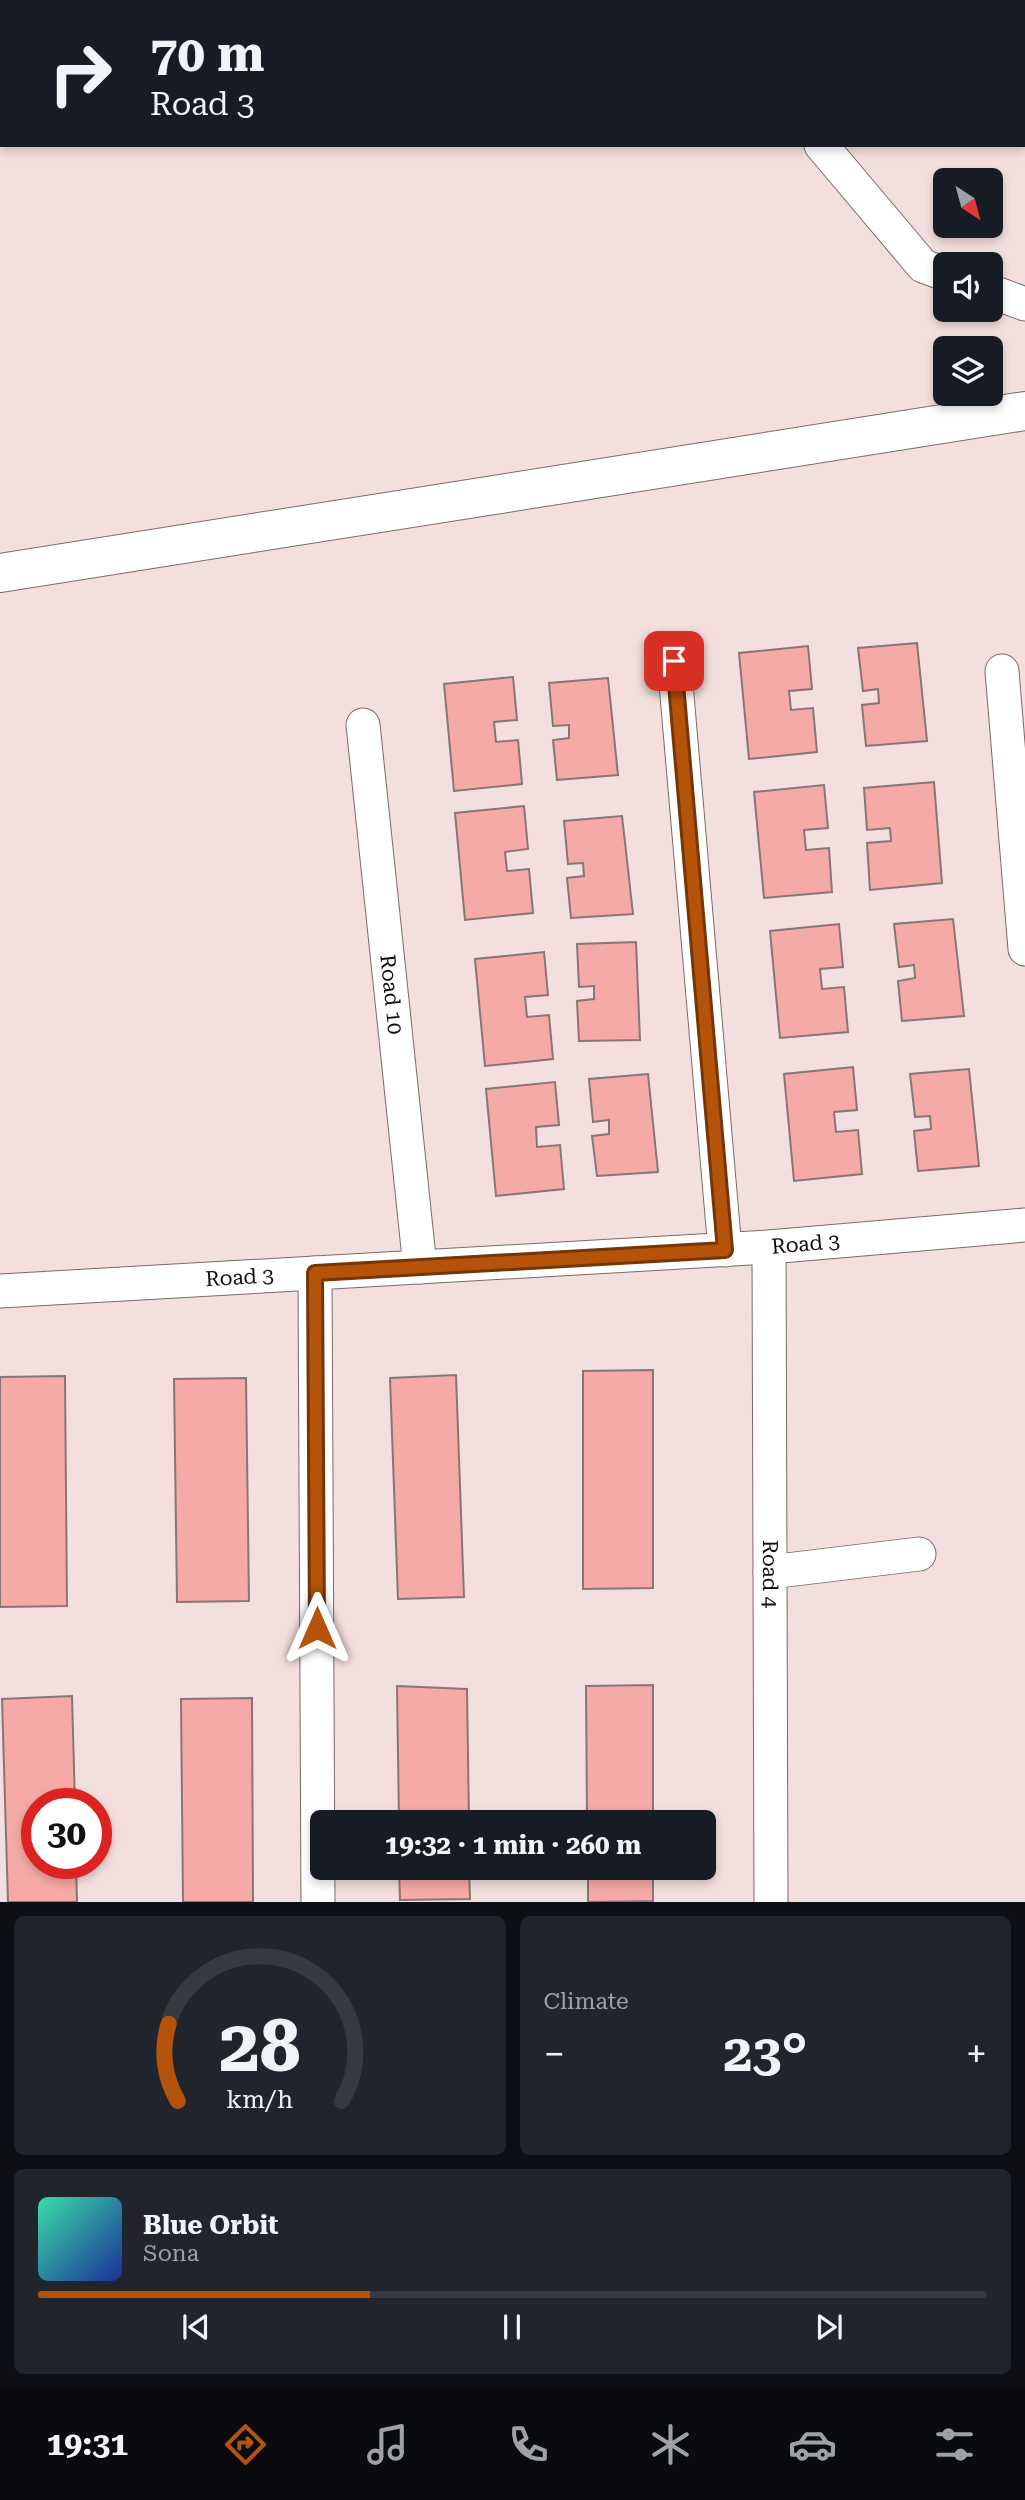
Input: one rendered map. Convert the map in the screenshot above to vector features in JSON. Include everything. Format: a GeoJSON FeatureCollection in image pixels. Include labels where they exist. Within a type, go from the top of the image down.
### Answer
{"type":"FeatureCollection","features":[{"type":"Feature","properties":{"kind":"main road"},"geometry":{"type":"LineString","coordinates":[[0,573],[1025,411]]}},
{"type":"Feature","properties":{"kind":"street"},"geometry":{"type":"LineString","coordinates":[[823,147],[923,266],[933,270]]}},
{"type":"Feature","properties":{"kind":"street"},"geometry":{"type":"LineString","coordinates":[[1003,296],[1025,304]]}},
{"type":"Feature","properties":{"kind":"street"},"geometry":{"type":"LineString","coordinates":[[674,661],[725,1250]]}},
{"type":"Feature","properties":{"kind":"street"},"geometry":{"type":"LineString","coordinates":[[1002,671],[1025,949]]}},
{"type":"Feature","properties":{"kind":"street","name":"Road 10"},"geometry":{"type":"LineString","coordinates":[[363,724],[421,1267]]}},
{"type":"Feature","properties":{"kind":"street","name":"Road 3"},"geometry":{"type":"LineString","coordinates":[[0,1291],[725,1250],[1025,1225]]}},
{"type":"Feature","properties":{"kind":"street","name":"Road 4"},"geometry":{"type":"LineString","coordinates":[[769,1247],[771,1902]]}},
{"type":"Feature","properties":{"kind":"street"},"geometry":{"type":"LineString","coordinates":[[315,1273],[318,1902]]}},
{"type":"Feature","properties":{"kind":"street"},"geometry":{"type":"LineString","coordinates":[[770,1572],[919,1554]]}},
{"type":"Feature","properties":{"kind":"building"},"geometry":{"type":"Polygon","coordinates":[[[917,643],[927,741],[866,746],[862,705],[879,703],[878,689],[863,691],[858,648],[917,643]]]}},
{"type":"Feature","properties":{"kind":"building"},"geometry":{"type":"Polygon","coordinates":[[[808,646],[812,689],[789,691],[791,710],[813,708],[817,752],[749,759],[739,653],[808,646]]]}},
{"type":"Feature","properties":{"kind":"building"},"geometry":{"type":"Polygon","coordinates":[[[513,677],[517,720],[494,722],[496,742],[518,740],[522,784],[454,791],[444,684],[513,677]]]}},
{"type":"Feature","properties":{"kind":"building"},"geometry":{"type":"Polygon","coordinates":[[[608,678],[618,775],[557,780],[553,740],[569,738],[569,725],[553,726],[549,683],[608,678]]]}},
{"type":"Feature","properties":{"kind":"building"},"geometry":{"type":"Polygon","coordinates":[[[934,782],[942,883],[870,890],[867,843],[891,841],[890,828],[867,830],[864,788],[934,782]]]}},
{"type":"Feature","properties":{"kind":"building"},"geometry":{"type":"Polygon","coordinates":[[[824,785],[828,828],[804,830],[806,850],[829,848],[832,892],[764,898],[754,792],[824,785]]]}},
{"type":"Feature","properties":{"kind":"building"},"geometry":{"type":"Polygon","coordinates":[[[524,806],[528,849],[505,852],[507,871],[529,869],[533,913],[465,920],[455,813],[524,806]]]}},
{"type":"Feature","properties":{"kind":"building"},"geometry":{"type":"Polygon","coordinates":[[[622,816],[633,914],[571,918],[567,878],[584,876],[583,863],[568,864],[564,821],[622,816]]]}},
{"type":"Feature","properties":{"kind":"building"},"geometry":{"type":"Polygon","coordinates":[[[953,919],[964,1016],[902,1021],[898,981],[915,978],[914,965],[899,967],[894,924],[953,919]]]}},
{"type":"Feature","properties":{"kind":"building"},"geometry":{"type":"Polygon","coordinates":[[[839,924],[843,967],[820,969],[822,989],[844,987],[848,1032],[780,1038],[770,931],[839,924]]]}},
{"type":"Feature","properties":{"kind":"building"},"geometry":{"type":"Polygon","coordinates":[[[636,942],[640,1040],[579,1041],[577,1001],[594,999],[594,986],[579,987],[577,944],[636,942]]]}},
{"type":"Feature","properties":{"kind":"building"},"geometry":{"type":"Polygon","coordinates":[[[544,952],[548,995],[525,997],[527,1017],[549,1015],[553,1059],[485,1066],[475,959],[544,952]]]}},
{"type":"Feature","properties":{"kind":"building"},"geometry":{"type":"Polygon","coordinates":[[[853,1067],[857,1110],[834,1112],[836,1132],[858,1130],[862,1174],[794,1181],[784,1074],[853,1067]]]}},
{"type":"Feature","properties":{"kind":"building"},"geometry":{"type":"Polygon","coordinates":[[[969,1069],[979,1166],[918,1171],[914,1131],[931,1129],[930,1116],[915,1117],[910,1074],[969,1069]]]}},
{"type":"Feature","properties":{"kind":"building"},"geometry":{"type":"Polygon","coordinates":[[[648,1074],[658,1172],[597,1176],[592,1136],[609,1134],[609,1120],[593,1122],[589,1079],[648,1074]]]}},
{"type":"Feature","properties":{"kind":"building"},"geometry":{"type":"Polygon","coordinates":[[[555,1082],[559,1125],[536,1127],[537,1147],[560,1145],[564,1189],[496,1196],[486,1089],[555,1082]]]}},
{"type":"Feature","properties":{"kind":"building"},"geometry":{"type":"Polygon","coordinates":[[[653,1370],[653,1588],[583,1589],[583,1371],[653,1370]]]}},
{"type":"Feature","properties":{"kind":"building"},"geometry":{"type":"Polygon","coordinates":[[[456,1375],[464,1597],[398,1599],[390,1378],[456,1375]]]}},
{"type":"Feature","properties":{"kind":"building"},"geometry":{"type":"Polygon","coordinates":[[[65,1376],[67,1606],[0,1607],[0,1377],[65,1376]]]}},
{"type":"Feature","properties":{"kind":"building"},"geometry":{"type":"Polygon","coordinates":[[[246,1378],[249,1601],[177,1602],[174,1379],[246,1378]]]}},
{"type":"Feature","properties":{"kind":"building"},"geometry":{"type":"Polygon","coordinates":[[[653,1685],[653,1810],[587,1810],[586,1686],[653,1685]]]}},
{"type":"Feature","properties":{"kind":"building"},"geometry":{"type":"Polygon","coordinates":[[[397,1686],[467,1689],[469,1810],[399,1810],[397,1686]]]}},
{"type":"Feature","properties":{"kind":"building"},"geometry":{"type":"Polygon","coordinates":[[[72,1696],[75,1788],[21,1788],[21,1879],[76,1879],[77,1902],[8,1902],[2,1699],[72,1696]]]}},
{"type":"Feature","properties":{"kind":"building"},"geometry":{"type":"Polygon","coordinates":[[[252,1698],[253,1902],[183,1902],[181,1699],[252,1698]]]}},
{"type":"Feature","properties":{"kind":"building"},"geometry":{"type":"Polygon","coordinates":[[[399,1880],[469,1880],[470,1899],[400,1900],[399,1880]]]}},
{"type":"Feature","properties":{"kind":"building"},"geometry":{"type":"Polygon","coordinates":[[[588,1880],[653,1880],[653,1901],[588,1902],[588,1880]]]}},
{"type":"Feature","properties":{"kind":"route"},"geometry":{"type":"LineString","coordinates":[[317,1628],[315,1273],[725,1250],[674,661]]}}]}
